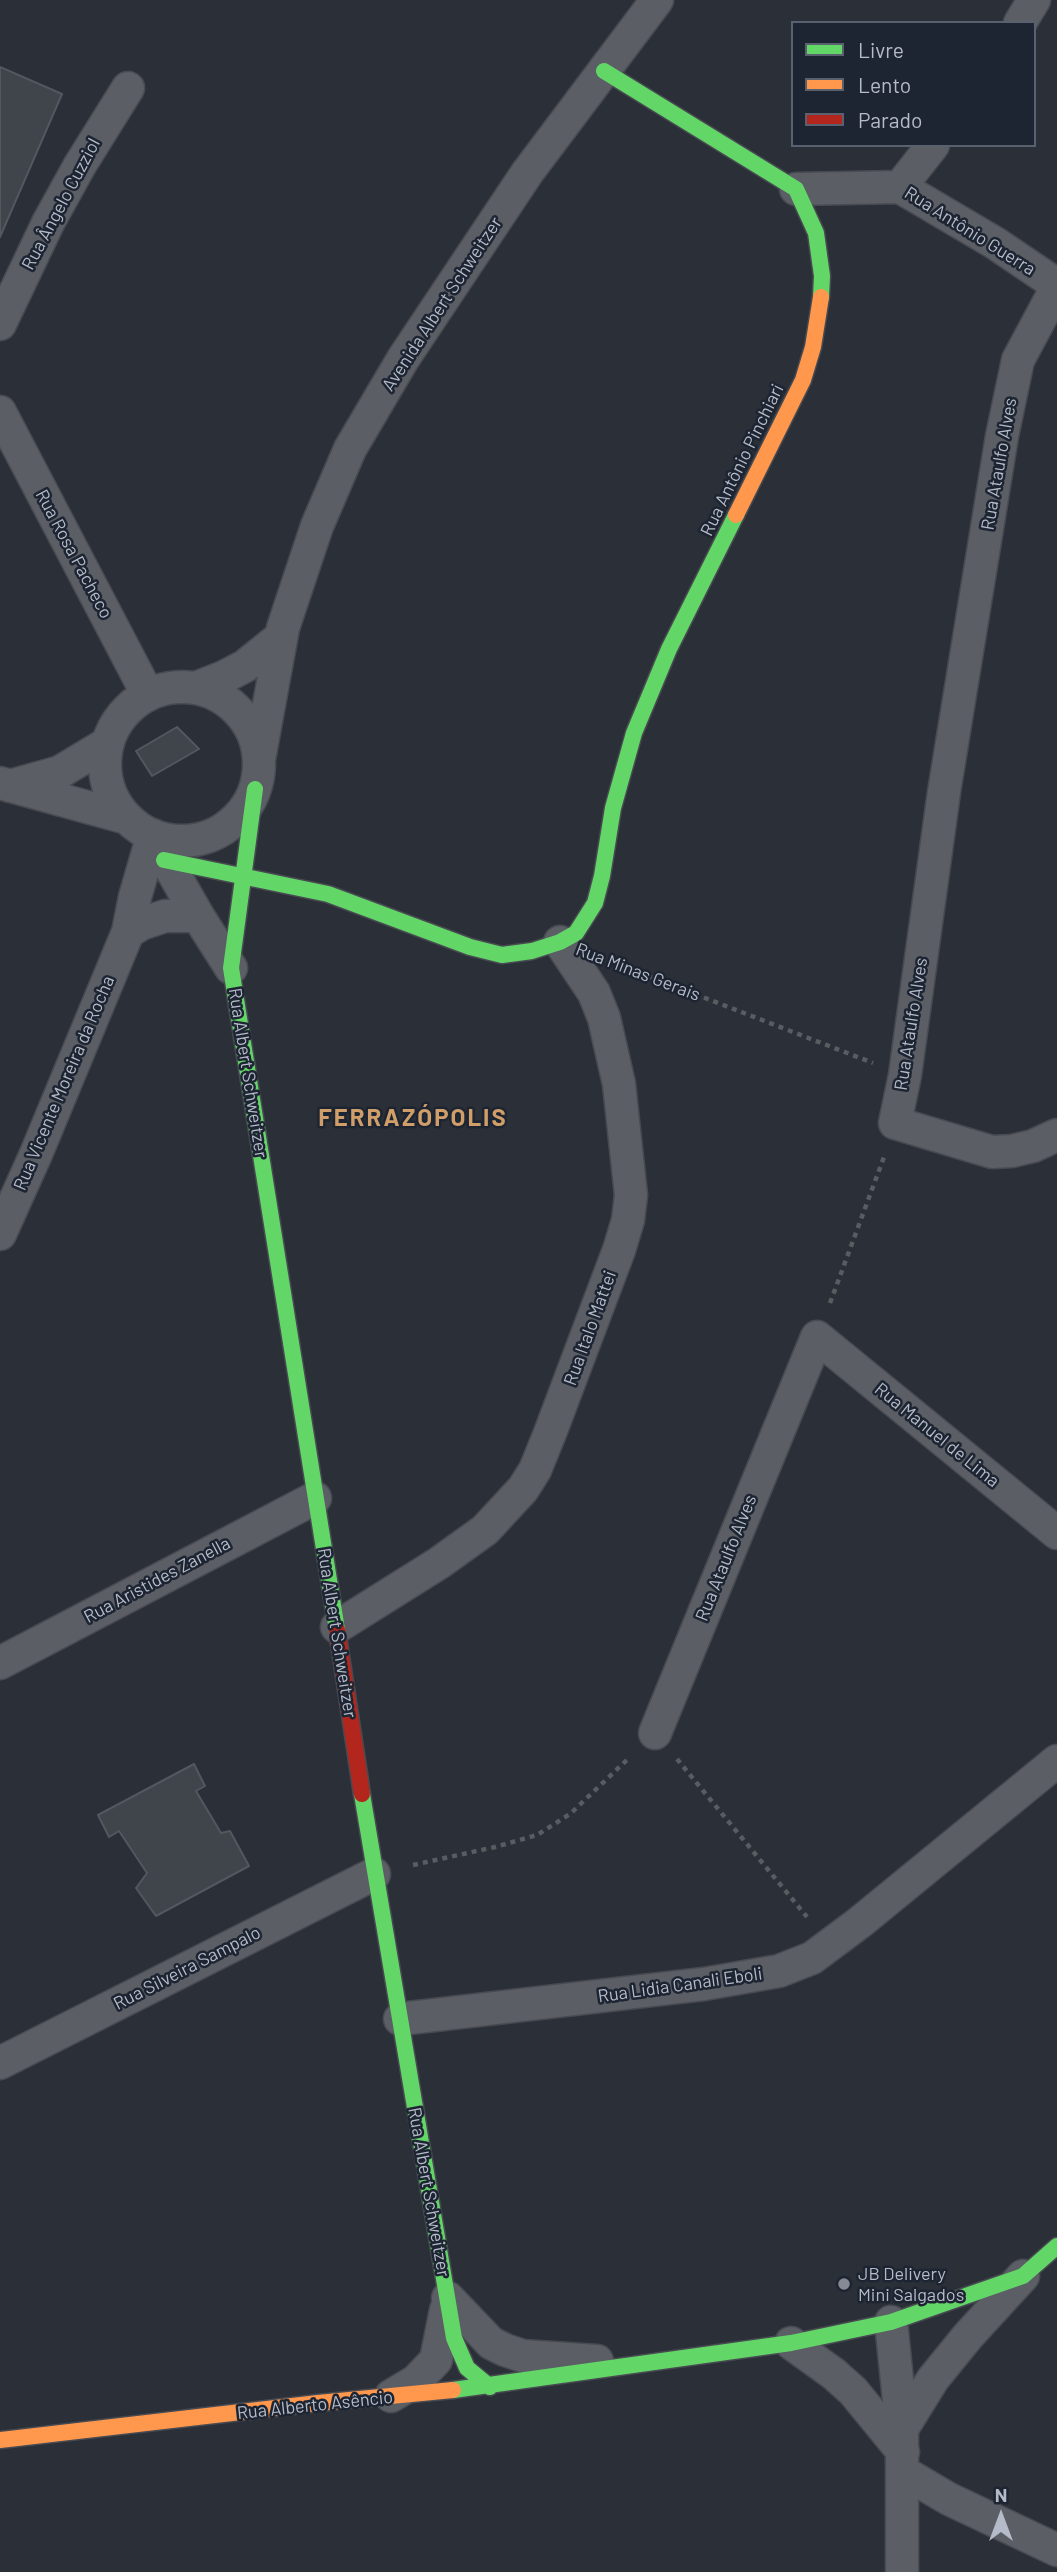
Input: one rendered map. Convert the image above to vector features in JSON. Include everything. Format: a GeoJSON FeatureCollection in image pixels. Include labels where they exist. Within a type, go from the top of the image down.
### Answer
{"type":"FeatureCollection","features":[{"type":"Feature","properties":{"kind":"street","name":"Avenida Albert Schweitzer"},"geometry":{"type":"LineString","coordinates":[[257,774],[281,637],[313,538],[350,449],[403,359],[527,173],[657,0]]}},
{"type":"Feature","properties":{"kind":"street"},"geometry":{"type":"LineString","coordinates":[[1021,21],[1034,0]]}},
{"type":"Feature","properties":{"kind":"street"},"geometry":{"type":"LineString","coordinates":[[604,71],[796,189]]}},
{"type":"Feature","properties":{"kind":"street","name":"Rua Ângelo Cuzziol"},"geometry":{"type":"LineString","coordinates":[[0,324],[61,200],[128,88]]}},
{"type":"Feature","properties":{"kind":"street"},"geometry":{"type":"LineString","coordinates":[[900,187],[931,147]]}},
{"type":"Feature","properties":{"kind":"street","name":"Rua Antônio Guerra"},"geometry":{"type":"LineString","coordinates":[[796,189],[900,187],[975,230],[1057,286]]}},
{"type":"Feature","properties":{"kind":"street","name":"Rua Antônio Pinchiari"},"geometry":{"type":"LineString","coordinates":[[560,942],[576,933],[595,904],[613,808],[634,733],[669,649],[789,412],[810,358],[821,308],[822,276],[816,233],[796,189]]}},
{"type":"Feature","properties":{"kind":"street","name":"Rua Ataulfo Alves"},"geometry":{"type":"LineString","coordinates":[[895,1123],[905,1075],[944,792],[1002,436],[1018,360],[1057,286]]}},
{"type":"Feature","properties":{"kind":"street","name":"Rua Rosa Pacheco"},"geometry":{"type":"LineString","coordinates":[[0,412],[148,695]]}},
{"type":"Feature","properties":{"kind":"street"},"geometry":{"type":"LineString","coordinates":[[196,688],[217,695],[234,708],[248,724],[257,744],[257,774],[248,805],[222,830],[188,841],[170,840],[158,848],[116,805],[105,775],[107,743],[122,715],[148,695],[163,690],[196,688],[224,677],[245,666],[281,637]]}},
{"type":"Feature","properties":{"kind":"street"},"geometry":{"type":"LineString","coordinates":[[4,785],[60,772],[107,743]]}},
{"type":"Feature","properties":{"kind":"street","name":"Rua Albert Schweitzer"},"geometry":{"type":"LineString","coordinates":[[257,774],[231,968],[374,1874],[453,2338],[461,2357],[474,2374],[491,2387]]}},
{"type":"Feature","properties":{"kind":"street"},"geometry":{"type":"LineString","coordinates":[[4,785],[127,818]]}},
{"type":"Feature","properties":{"kind":"street","name":"Rua Minas Gerais"},"geometry":{"type":"LineString","coordinates":[[158,848],[242,876],[328,894],[488,952],[502,955],[522,953],[560,942]]}},
{"type":"Feature","properties":{"kind":"street","name":"Rua Albert Schweitzer"},"geometry":{"type":"LineString","coordinates":[[158,848],[231,968]]}},
{"type":"Feature","properties":{"kind":"street","name":"Rua Vicente Moreira da Rocha"},"geometry":{"type":"LineString","coordinates":[[0,1234],[128,932],[135,897],[158,848]]}},
{"type":"Feature","properties":{"kind":"street"},"geometry":{"type":"LineString","coordinates":[[128,932],[141,924],[165,916],[198,916]]}},
{"type":"Feature","properties":{"kind":"street","name":"Rua Italo Mattei"},"geometry":{"type":"LineString","coordinates":[[337,1627],[439,1563],[485,1530],[523,1489],[535,1470],[555,1421],[619,1250],[628,1220],[631,1195],[619,1084],[604,1018],[594,993],[560,942]]}},
{"type":"Feature","properties":{"kind":"street"},"geometry":{"type":"LineString","coordinates":[[895,1123],[992,1152],[1033,1146],[1057,1135]]}},
{"type":"Feature","properties":{"kind":"street","name":"Rua Ataulfo Alves"},"geometry":{"type":"LineString","coordinates":[[655,1733],[817,1337]]}},
{"type":"Feature","properties":{"kind":"street","name":"Rua Manuel de Lima"},"geometry":{"type":"LineString","coordinates":[[817,1337],[1057,1533]]}},
{"type":"Feature","properties":{"kind":"street","name":"Rua Aristides Zanella"},"geometry":{"type":"LineString","coordinates":[[0,1663],[314,1498]]}},
{"type":"Feature","properties":{"kind":"street","name":"Rua Lidia Canali Eboli"},"geometry":{"type":"LineString","coordinates":[[400,2019],[704,1984],[779,1971],[812,1958],[830,1945],[1057,1761]]}},
{"type":"Feature","properties":{"kind":"street","name":"Rua Silveira Sampalo"},"geometry":{"type":"LineString","coordinates":[[0,2063],[374,1874]]}},
{"type":"Feature","properties":{"kind":"street"},"geometry":{"type":"LineString","coordinates":[[902,2451],[933,2379],[1023,2276],[1057,2246]]}},
{"type":"Feature","properties":{"kind":"street","name":"Rua Alberto Asêncio"},"geometry":{"type":"LineString","coordinates":[[0,2440],[491,2387],[790,2343],[891,2322],[1023,2276]]}},
{"type":"Feature","properties":{"kind":"street","name":"Rua Albert Schweitzer"},"geometry":{"type":"LineString","coordinates":[[391,2396],[423,2376],[436,2360],[447,2298]]}},
{"type":"Feature","properties":{"kind":"street","name":"Rua Alberto Asêncio"},"geometry":{"type":"LineString","coordinates":[[447,2298],[491,2343],[505,2350],[523,2356],[629,2366]]}},
{"type":"Feature","properties":{"kind":"street"},"geometry":{"type":"LineString","coordinates":[[891,2322],[902,2451],[902,2572]]}},
{"type":"Feature","properties":{"kind":"street"},"geometry":{"type":"LineString","coordinates":[[790,2343],[853,2391],[902,2451],[949,2499],[1057,2550]]}},
{"type":"Feature","properties":{"kind":"path","name":"Rua Minas Gerais"},"geometry":{"type":"LineString","coordinates":[[611,961],[905,1075]]}},
{"type":"Feature","properties":{"kind":"path"},"geometry":{"type":"LineString","coordinates":[[817,1337],[895,1123]]}},
{"type":"Feature","properties":{"kind":"path"},"geometry":{"type":"LineString","coordinates":[[449,1857],[537,1835],[570,1814],[619,1767]]}},
{"type":"Feature","properties":{"kind":"path"},"geometry":{"type":"LineString","coordinates":[[693,1778],[830,1945]]}},
{"type":"Feature","properties":{"kind":"building"},"geometry":{"type":"Polygon","coordinates":[[[0,67],[62,94],[0,237],[0,67]]]}},
{"type":"Feature","properties":{"kind":"building"},"geometry":{"type":"Polygon","coordinates":[[[177,727],[199,749],[152,776],[136,751],[177,727]]]}},
{"type":"Feature","properties":{"kind":"building"},"geometry":{"type":"Polygon","coordinates":[[[194,1764],[205,1786],[196,1791],[221,1833],[230,1831],[249,1866],[156,1916],[136,1888],[147,1873],[119,1831],[109,1837],[98,1815],[194,1764]]]}},
{"type":"Feature","properties":{"kind":"traffic: fast"},"geometry":{"type":"LineString","coordinates":[[604,71],[796,189],[816,233],[822,276],[821,297]]}},
{"type":"Feature","properties":{"kind":"traffic: fast"},"geometry":{"type":"LineString","coordinates":[[164,860],[328,894],[470,947],[502,955],[532,951],[560,942],[576,933],[595,903],[613,808],[634,733],[669,649],[736,515]]}},
{"type":"Feature","properties":{"kind":"traffic: fast"},"geometry":{"type":"LineString","coordinates":[[255,789],[231,968],[337,1630]]}},
{"type":"Feature","properties":{"kind":"traffic: fast"},"geometry":{"type":"LineString","coordinates":[[362,1794],[454,2338],[467,2368],[490,2387]]}},
{"type":"Feature","properties":{"kind":"traffic: fast"},"geometry":{"type":"LineString","coordinates":[[453,2390],[791,2343],[891,2322],[1023,2276],[1057,2246]]}},
{"type":"Feature","properties":{"kind":"traffic: slow"},"geometry":{"type":"LineString","coordinates":[[736,515],[803,380],[813,347],[821,297]]}},
{"type":"Feature","properties":{"kind":"traffic: slow"},"geometry":{"type":"LineString","coordinates":[[0,2440],[453,2390]]}},
{"type":"Feature","properties":{"kind":"traffic: jam"},"geometry":{"type":"LineString","coordinates":[[337,1630],[362,1794]]}},
{"type":"Feature","properties":{"kind":"place","name":"JB Delivery Mini Salgados"},"geometry":{"type":"Point","coordinates":[844,2284]}},
{"type":"Feature","properties":{"kind":"district","name":"FERRAZÓPOLIS"},"geometry":{"type":"Point","coordinates":[413,1118]}}]}
